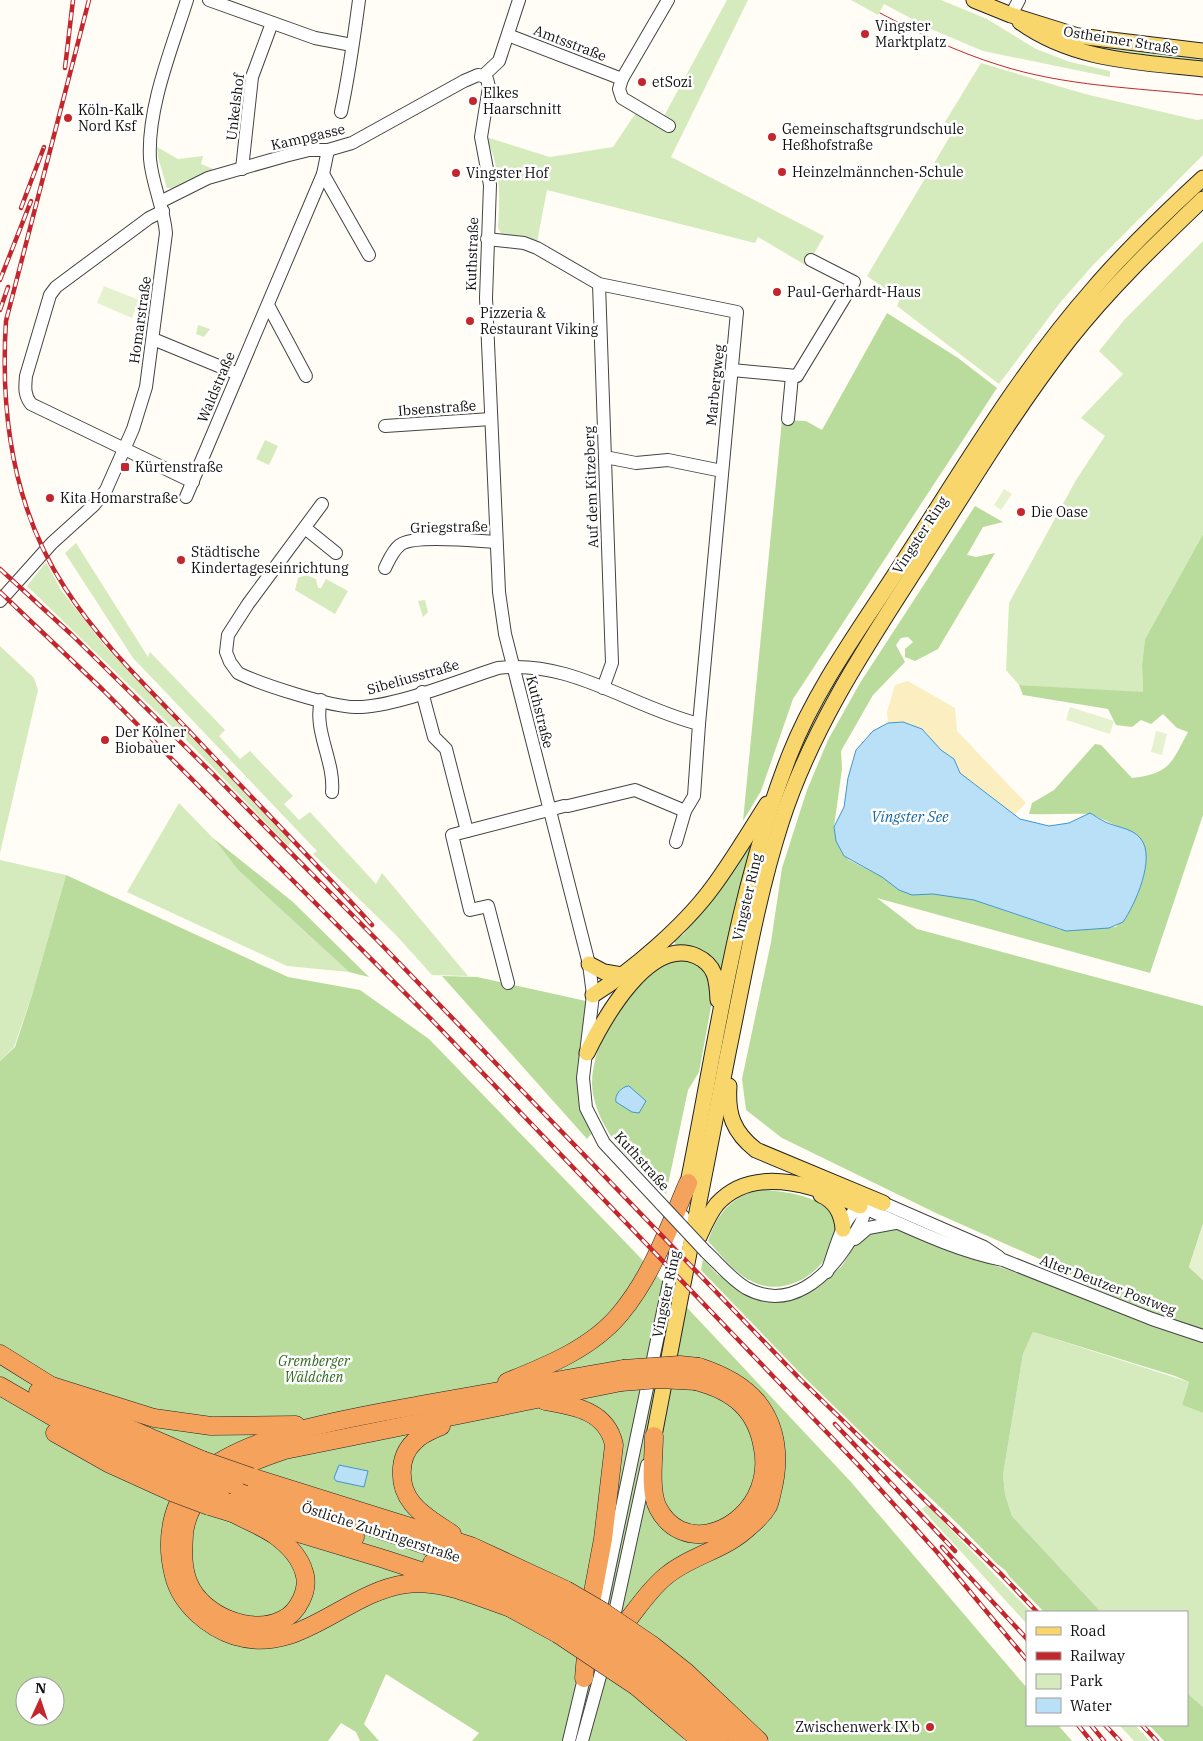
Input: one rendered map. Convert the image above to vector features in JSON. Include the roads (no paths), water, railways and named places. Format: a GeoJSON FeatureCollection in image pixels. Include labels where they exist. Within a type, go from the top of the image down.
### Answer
{"type":"FeatureCollection","features":[{"type":"Feature","properties":{"kind":"highway"},"geometry":{"type":"LineString","coordinates":[[474,1396],[558,1360],[582,1347],[619,1315],[640,1287],[658,1252],[688,1183]]}},
{"type":"Feature","properties":{"kind":"highway"},"geometry":{"type":"LineString","coordinates":[[0,1354],[121,1425],[186,1475],[221,1495],[233,1513],[276,1536],[294,1553],[305,1573],[304,1591],[297,1609],[283,1620],[260,1626],[237,1622],[220,1615],[201,1603],[189,1584],[183,1563],[184,1528],[188,1515],[198,1497],[237,1469],[285,1450],[466,1415],[537,1399],[622,1376]]}},
{"type":"Feature","properties":{"kind":"highway","name":"Östliche Zubringerstraße"},"geometry":{"type":"LineString","coordinates":[[0,1362],[22,1380],[71,1414],[221,1495],[455,1556],[509,1578],[562,1612]]}},
{"type":"Feature","properties":{"kind":"highway"},"geometry":{"type":"LineString","coordinates":[[609,1642],[627,1623],[637,1605],[667,1575],[684,1564],[734,1541],[768,1506],[778,1461],[769,1420],[757,1401],[742,1388],[715,1372],[659,1379],[622,1376],[474,1396],[330,1424],[269,1440],[238,1453],[203,1474],[186,1491],[170,1526],[170,1560],[175,1583],[191,1608],[213,1626],[235,1636],[254,1640],[274,1639],[303,1631],[366,1595],[407,1584],[449,1587],[514,1609],[562,1612],[602,1611],[644,1666],[701,1741]]}},
{"type":"Feature","properties":{"kind":"highway"},"geometry":{"type":"LineString","coordinates":[[654,1436],[654,1491],[658,1508],[672,1525],[687,1533],[703,1534],[721,1531],[738,1520],[756,1498],[764,1470],[760,1430],[752,1414],[739,1402],[698,1374]]}},
{"type":"Feature","properties":{"kind":"highway"},"geometry":{"type":"LineString","coordinates":[[49,1384],[154,1418],[209,1426],[244,1428],[330,1424]]}},
{"type":"Feature","properties":{"kind":"highway"},"geometry":{"type":"LineString","coordinates":[[4,1388],[53,1432],[132,1475],[251,1477],[472,1546],[518,1566],[562,1612],[712,1712],[741,1741]]}},
{"type":"Feature","properties":{"kind":"highway"},"geometry":{"type":"LineString","coordinates":[[537,1399],[575,1406],[590,1412],[603,1421],[611,1434],[614,1445],[603,1539],[590,1608],[584,1678]]}},
{"type":"Feature","properties":{"kind":"highway"},"geometry":{"type":"LineString","coordinates":[[466,1415],[430,1431],[413,1442],[406,1454],[402,1468],[402,1486],[412,1503],[430,1519],[472,1546]]}},
{"type":"Feature","properties":{"kind":"highway"},"geometry":{"type":"LineString","coordinates":[[233,1513],[429,1574],[514,1609]]}},
{"type":"Feature","properties":{"kind":"highway"},"geometry":{"type":"LineString","coordinates":[[644,1666],[668,1693],[719,1741]]}},
{"type":"Feature","properties":{"kind":"highway"},"geometry":{"type":"LineString","coordinates":[[644,1666],[686,1672],[759,1741]]}},
{"type":"Feature","properties":{"kind":"main road","name":"Ostheimer Straße"},"geometry":{"type":"LineString","coordinates":[[974,0],[1060,38],[1076,51],[1119,60],[1203,69]]}},
{"type":"Feature","properties":{"kind":"main road","name":"Ostheimer Straße"},"geometry":{"type":"LineString","coordinates":[[1060,38],[1122,42],[1203,51]]}},
{"type":"Feature","properties":{"kind":"main road","name":"Vingster Ring"},"geometry":{"type":"LineString","coordinates":[[688,1183],[741,916],[758,849],[789,756],[820,691],[1025,375],[1093,289],[1148,229],[1203,178]]}},
{"type":"Feature","properties":{"kind":"main road","name":"Vingster Ring"},"geometry":{"type":"LineString","coordinates":[[654,1436],[756,918],[782,820],[803,766],[836,700],[958,503],[1049,368],[1102,302],[1154,246],[1203,200]]}},
{"type":"Feature","properties":{"kind":"main road"},"geometry":{"type":"LineString","coordinates":[[593,995],[622,974],[696,908],[727,867],[781,781]]}},
{"type":"Feature","properties":{"kind":"main road"},"geometry":{"type":"LineString","coordinates":[[587,1052],[608,1012],[623,990],[647,969],[665,957],[678,953],[690,954],[703,959],[712,968],[717,979],[719,1024]]}},
{"type":"Feature","properties":{"kind":"main road"},"geometry":{"type":"LineString","coordinates":[[588,964],[604,972],[622,974]]}},
{"type":"Feature","properties":{"kind":"main road"},"geometry":{"type":"LineString","coordinates":[[593,995],[603,997],[623,990]]}},
{"type":"Feature","properties":{"kind":"main road"},"geometry":{"type":"LineString","coordinates":[[730,1044],[728,1098],[730,1116],[744,1141],[756,1150],[776,1160],[883,1203]]}},
{"type":"Feature","properties":{"kind":"main road"},"geometry":{"type":"LineString","coordinates":[[689,1256],[709,1216],[729,1193],[745,1185],[760,1182],[789,1183],[815,1188],[863,1206]]}},
{"type":"Feature","properties":{"kind":"main road"},"geometry":{"type":"LineString","coordinates":[[789,1183],[827,1198],[837,1207],[843,1229]]}},
{"type":"Feature","properties":{"kind":"main road"},"geometry":{"type":"LineString","coordinates":[[853,1190],[863,1206]]}},
{"type":"Feature","properties":{"kind":"street","name":"Homarstraße"},"geometry":{"type":"LineString","coordinates":[[0,601],[52,543],[94,505],[106,490],[125,450],[146,387],[166,243],[162,207],[152,173],[152,126],[187,0]]}},
{"type":"Feature","properties":{"kind":"street"},"geometry":{"type":"LineString","coordinates":[[209,0],[315,38],[352,45]]}},
{"type":"Feature","properties":{"kind":"street"},"geometry":{"type":"LineString","coordinates":[[341,112],[353,55],[352,45],[359,0]]}},
{"type":"Feature","properties":{"kind":"street"},"geometry":{"type":"LineString","coordinates":[[484,76],[499,61],[519,0]]}},
{"type":"Feature","properties":{"kind":"street"},"geometry":{"type":"LineString","coordinates":[[668,0],[622,79],[619,89],[622,98],[669,126]]}},
{"type":"Feature","properties":{"kind":"street"},"geometry":{"type":"LineString","coordinates":[[1011,15],[1019,0]]}},
{"type":"Feature","properties":{"kind":"street","name":"Unkelshof"},"geometry":{"type":"LineString","coordinates":[[242,168],[252,96],[252,77],[272,23]]}},
{"type":"Feature","properties":{"kind":"street","name":"Amtsstraße"},"geometry":{"type":"LineString","coordinates":[[508,35],[622,79]]}},
{"type":"Feature","properties":{"kind":"street","name":"Kampgasse"},"geometry":{"type":"LineString","coordinates":[[125,450],[31,404],[27,398],[25,388],[26,376],[50,295],[56,287],[150,218],[162,207],[200,181],[308,150],[328,150],[352,143],[472,77],[484,76]]}},
{"type":"Feature","properties":{"kind":"street","name":"Kuthstraße"},"geometry":{"type":"LineString","coordinates":[[484,76],[489,87],[481,137],[490,185],[486,298],[499,592],[513,666],[588,964],[593,995],[584,1065],[583,1092],[591,1121],[612,1152],[706,1252],[734,1279],[747,1288],[770,1295],[792,1294],[806,1289],[827,1272],[840,1256],[854,1234],[863,1206]]}},
{"type":"Feature","properties":{"kind":"street","name":"Waldstraße"},"geometry":{"type":"LineString","coordinates":[[186,497],[324,174],[328,150]]}},
{"type":"Feature","properties":{"kind":"street"},"geometry":{"type":"LineString","coordinates":[[324,174],[369,255]]}},
{"type":"Feature","properties":{"kind":"street","name":"Marbergweg"},"geometry":{"type":"LineString","coordinates":[[487,240],[524,243],[537,248],[599,284],[737,312],[694,796],[685,811],[676,842]]}},
{"type":"Feature","properties":{"kind":"street"},"geometry":{"type":"LineString","coordinates":[[732,370],[797,376],[854,282],[811,260]]}},
{"type":"Feature","properties":{"kind":"street","name":"Auf dem Kitzeberg"},"geometry":{"type":"LineString","coordinates":[[599,284],[612,663],[603,688]]}},
{"type":"Feature","properties":{"kind":"street"},"geometry":{"type":"LineString","coordinates":[[268,305],[306,376]]}},
{"type":"Feature","properties":{"kind":"street"},"geometry":{"type":"LineString","coordinates":[[153,339],[238,374]]}},
{"type":"Feature","properties":{"kind":"street"},"geometry":{"type":"LineString","coordinates":[[788,419],[792,376]]}},
{"type":"Feature","properties":{"kind":"street","name":"Ibsenstraße"},"geometry":{"type":"LineString","coordinates":[[385,426],[491,419]]}},
{"type":"Feature","properties":{"kind":"street"},"geometry":{"type":"LineString","coordinates":[[125,450],[193,482]]}},
{"type":"Feature","properties":{"kind":"street"},"geometry":{"type":"LineString","coordinates":[[605,458],[636,463],[668,460],[722,471]]}},
{"type":"Feature","properties":{"kind":"street","name":"Sibeliusstraße"},"geometry":{"type":"LineString","coordinates":[[322,504],[232,626],[228,635],[226,652],[234,668],[245,676],[320,700],[354,707],[377,705],[498,668],[513,666]]}},
{"type":"Feature","properties":{"kind":"street"},"geometry":{"type":"LineString","coordinates":[[305,528],[336,553]]}},
{"type":"Feature","properties":{"kind":"street","name":"Griegstraße"},"geometry":{"type":"LineString","coordinates":[[385,568],[400,544],[407,541],[496,542]]}},
{"type":"Feature","properties":{"kind":"street"},"geometry":{"type":"LineString","coordinates":[[513,666],[563,672],[673,717],[699,724]]}},
{"type":"Feature","properties":{"kind":"street"},"geometry":{"type":"LineString","coordinates":[[422,692],[434,737],[446,748],[467,832]]}},
{"type":"Feature","properties":{"kind":"street"},"geometry":{"type":"LineString","coordinates":[[320,700],[317,714],[334,777],[332,792]]}},
{"type":"Feature","properties":{"kind":"street"},"geometry":{"type":"LineString","coordinates":[[508,984],[488,906],[470,910],[452,835],[634,790],[685,811]]}},
{"type":"Feature","properties":{"kind":"street","name":"Vingster Ring"},"geometry":{"type":"LineString","coordinates":[[569,1741],[607,1587],[688,1183]]}},
{"type":"Feature","properties":{"kind":"street"},"geometry":{"type":"LineString","coordinates":[[827,1272],[843,1229],[863,1206],[883,1203]]}},
{"type":"Feature","properties":{"kind":"street","name":"Alter Deutzer Postweg"},"geometry":{"type":"LineString","coordinates":[[883,1203],[984,1247],[1003,1260]]}},
{"type":"Feature","properties":{"kind":"street","name":"Alter Deutzer Postweg"},"geometry":{"type":"LineString","coordinates":[[863,1206],[898,1223],[980,1255],[1003,1260],[1152,1319],[1203,1336]]}},
{"type":"Feature","properties":{"kind":"street"},"geometry":{"type":"LineString","coordinates":[[840,1256],[868,1228],[898,1223]]}},
{"type":"Feature","properties":{"kind":"street","name":"Vingster Ring"},"geometry":{"type":"LineString","coordinates":[[582,1741],[609,1642],[654,1436]]}},
{"type":"Feature","properties":{"kind":"water","name":"Vingster See"},"geometry":{"type":"Polygon","coordinates":[[[903,722],[922,729],[941,750],[954,759],[960,773],[1020,819],[1049,826],[1069,823],[1090,813],[1105,822],[1127,829],[1137,835],[1145,847],[1145,869],[1138,893],[1123,922],[1109,928],[1066,931],[974,900],[933,894],[912,895],[899,890],[882,877],[844,856],[836,841],[834,827],[844,807],[848,778],[856,750],[873,731],[888,723],[903,722]]]}},
{"type":"Feature","properties":{"kind":"water"},"geometry":{"type":"Polygon","coordinates":[[[629,1086],[646,1101],[639,1113],[632,1112],[616,1102],[619,1091],[629,1086]]]}},
{"type":"Feature","properties":{"kind":"water"},"geometry":{"type":"Polygon","coordinates":[[[339,1465],[368,1471],[364,1487],[336,1481],[334,1478],[339,1465]]]}},
{"type":"Feature","properties":{"kind":"tram line"},"geometry":{"type":"LineString","coordinates":[[880,13],[953,48],[983,60],[1024,72],[1074,82],[1203,95]]}},
{"type":"Feature","properties":{"kind":"railway"},"geometry":{"type":"LineString","coordinates":[[65,68],[73,0]]}},
{"type":"Feature","properties":{"kind":"railway"},"geometry":{"type":"LineString","coordinates":[[89,0],[6,321],[5,391],[8,426],[22,493],[33,526],[47,557],[78,608],[93,627],[141,681],[372,925]]}},
{"type":"Feature","properties":{"kind":"railway"},"geometry":{"type":"LineString","coordinates":[[21,208],[44,147]]}},
{"type":"Feature","properties":{"kind":"railway"},"geometry":{"type":"LineString","coordinates":[[0,280],[31,201]]}},
{"type":"Feature","properties":{"kind":"railway"},"geometry":{"type":"LineString","coordinates":[[0,310],[8,287]]}},
{"type":"Feature","properties":{"kind":"railway"},"geometry":{"type":"LineString","coordinates":[[0,569],[72,635],[212,773],[379,942],[800,1379],[1000,1573],[1036,1611]]}},
{"type":"Feature","properties":{"kind":"railway"},"geometry":{"type":"LineString","coordinates":[[0,592],[103,690],[429,1017],[861,1468],[937,1552],[1026,1659]]}},
{"type":"Feature","properties":{"kind":"railway"},"geometry":{"type":"LineString","coordinates":[[835,1424],[955,1551]]}},
{"type":"Feature","properties":{"kind":"railway"},"geometry":{"type":"LineString","coordinates":[[942,1547],[1026,1638]]}},
{"type":"Feature","properties":{"kind":"railway"},"geometry":{"type":"LineString","coordinates":[[1079,1726],[1091,1741]]}},
{"type":"Feature","properties":{"kind":"railway"},"geometry":{"type":"LineString","coordinates":[[1092,1726],[1104,1741]]}},
{"type":"Feature","properties":{"kind":"railway"},"geometry":{"type":"LineString","coordinates":[[1106,1726],[1120,1741]]}},
{"type":"Feature","properties":{"kind":"railway"},"geometry":{"type":"LineString","coordinates":[[1143,1726],[1157,1741]]}},
{"type":"Feature","properties":{"kind":"place","name":"Vingster Marktplatz"},"geometry":{"type":"Point","coordinates":[865,34]}},
{"type":"Feature","properties":{"kind":"place","name":"etSozi"},"geometry":{"type":"Point","coordinates":[642,82]}},
{"type":"Feature","properties":{"kind":"place","name":"Elkes Haarschnitt"},"geometry":{"type":"Point","coordinates":[473,101]}},
{"type":"Feature","properties":{"kind":"place","name":"Köln-Kalk Nord Ksf"},"geometry":{"type":"Point","coordinates":[68,118]}},
{"type":"Feature","properties":{"kind":"place","name":"Gemeinschaftsgrundschule Heßhofstraße"},"geometry":{"type":"Point","coordinates":[772,137]}},
{"type":"Feature","properties":{"kind":"place","name":"Heinzelmännchen-Schule"},"geometry":{"type":"Point","coordinates":[782,172]}},
{"type":"Feature","properties":{"kind":"place","name":"Vingster Hof"},"geometry":{"type":"Point","coordinates":[456,173]}},
{"type":"Feature","properties":{"kind":"place","name":"Paul-Gerhardt-Haus"},"geometry":{"type":"Point","coordinates":[777,292]}},
{"type":"Feature","properties":{"kind":"place","name":"Pizzeria & Restaurant Viking"},"geometry":{"type":"Point","coordinates":[470,321]}},
{"type":"Feature","properties":{"kind":"place","name":"Kürtenstraße"},"geometry":{"type":"Point","coordinates":[125,467]}},
{"type":"Feature","properties":{"kind":"place","name":"Kita Homarstraße"},"geometry":{"type":"Point","coordinates":[50,498]}},
{"type":"Feature","properties":{"kind":"place","name":"Die Oase"},"geometry":{"type":"Point","coordinates":[1021,512]}},
{"type":"Feature","properties":{"kind":"place","name":"Städtische Kindertageseinrichtung"},"geometry":{"type":"Point","coordinates":[181,560]}},
{"type":"Feature","properties":{"kind":"place","name":"Der Kölner Biobauer"},"geometry":{"type":"Point","coordinates":[105,740]}},
{"type":"Feature","properties":{"kind":"place","name":"Zwischenwerk IX b"},"geometry":{"type":"Point","coordinates":[930,1727]}},
{"type":"Feature","properties":{"kind":"park label","name":"Gremberger Wäldchen"},"geometry":{"type":"Point","coordinates":[314,1369]}}]}
